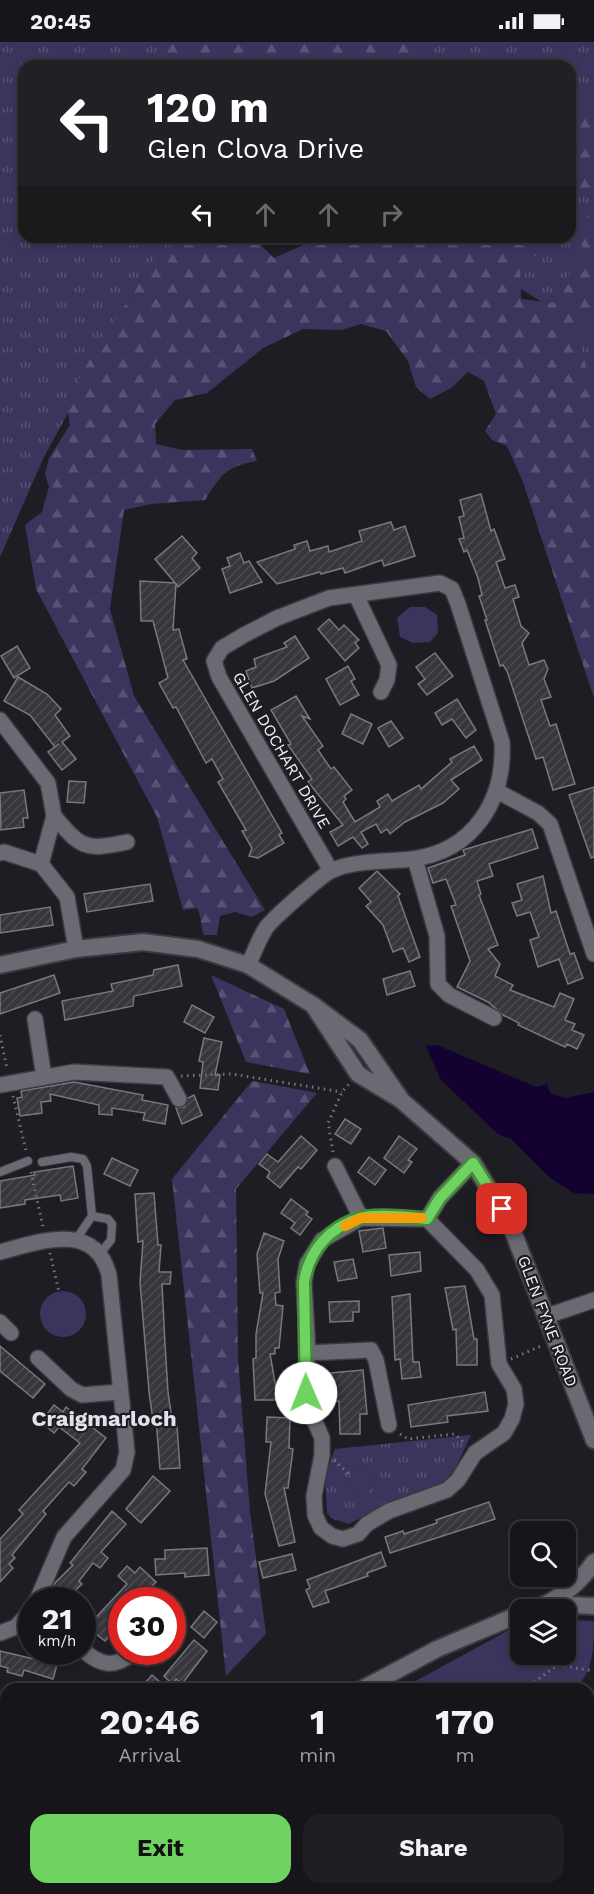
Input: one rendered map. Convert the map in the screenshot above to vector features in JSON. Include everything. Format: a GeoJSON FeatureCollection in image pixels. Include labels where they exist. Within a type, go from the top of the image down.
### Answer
{"type":"FeatureCollection","features":[{"type":"Feature","properties":{"kind":"street","name":"GLEN DOCHART DRIVE"},"geometry":{"type":"LineString","coordinates":[[248,965],[267,926],[331,871],[373,862],[415,859],[452,846],[467,837],[490,808],[497,791],[503,764],[502,742],[452,589],[441,583],[329,598],[277,618],[222,648],[214,661],[219,677],[331,871]]}},
{"type":"Feature","properties":{"kind":"street"},"geometry":{"type":"LineString","coordinates":[[356,595],[389,665],[387,680],[381,692]]}},
{"type":"Feature","properties":{"kind":"street"},"geometry":{"type":"LineString","coordinates":[[0,720],[48,783],[54,816],[41,864]]}},
{"type":"Feature","properties":{"kind":"street"},"geometry":{"type":"LineString","coordinates":[[497,791],[538,813],[550,824],[594,954]]}},
{"type":"Feature","properties":{"kind":"street"},"geometry":{"type":"LineString","coordinates":[[54,816],[75,841],[98,848],[127,842]]}},
{"type":"Feature","properties":{"kind":"street"},"geometry":{"type":"LineString","coordinates":[[0,853],[4,852],[41,864],[67,897],[76,949]]}},
{"type":"Feature","properties":{"kind":"street"},"geometry":{"type":"LineString","coordinates":[[415,859],[437,936],[438,984],[449,995],[494,1018]]}},
{"type":"Feature","properties":{"kind":"street","name":"GLEN FYNE ROAD"},"geometry":{"type":"LineString","coordinates":[[0,965],[76,949],[143,942],[198,949],[248,965],[313,1005],[360,1040],[401,1100]]}},
{"type":"Feature","properties":{"kind":"street","name":"GLEN FYNE ROAD"},"geometry":{"type":"LineString","coordinates":[[313,1005],[358,1074],[401,1100],[473,1163],[510,1224],[594,1440]]}},
{"type":"Feature","properties":{"kind":"street"},"geometry":{"type":"LineString","coordinates":[[35,1019],[44,1077]]}},
{"type":"Feature","properties":{"kind":"street"},"geometry":{"type":"LineString","coordinates":[[5,1084],[74,1072],[167,1077],[179,1099]]}},
{"type":"Feature","properties":{"kind":"street"},"geometry":{"type":"LineString","coordinates":[[427,1219],[446,1190],[473,1163]]}},
{"type":"Feature","properties":{"kind":"street"},"geometry":{"type":"LineString","coordinates":[[335,1166],[361,1218]]}},
{"type":"Feature","properties":{"kind":"street"},"geometry":{"type":"LineString","coordinates":[[361,1218],[427,1219],[487,1284],[494,1304],[499,1364],[514,1389],[516,1404],[512,1419],[504,1433],[475,1453],[458,1480],[447,1490],[389,1511],[367,1524],[358,1534],[343,1539],[332,1536],[321,1528],[315,1515],[314,1496],[322,1455],[322,1438],[307,1397],[304,1380],[308,1353],[304,1282],[307,1264],[322,1240],[361,1218]]}},
{"type":"Feature","properties":{"kind":"street"},"geometry":{"type":"LineString","coordinates":[[0,1252],[47,1240],[77,1238],[99,1255],[106,1264],[109,1275],[127,1452],[123,1470],[64,1537],[42,1587]]}},
{"type":"Feature","properties":{"kind":"street"},"geometry":{"type":"LineString","coordinates":[[547,1316],[594,1300]]}},
{"type":"Feature","properties":{"kind":"street"},"geometry":{"type":"LineString","coordinates":[[308,1353],[371,1350],[376,1360],[389,1425]]}},
{"type":"Feature","properties":{"kind":"street"},"geometry":{"type":"LineString","coordinates":[[38,1358],[71,1389],[82,1395],[120,1392]]}},
{"type":"Feature","properties":{"kind":"street"},"geometry":{"type":"LineString","coordinates":[[552,1599],[577,1583],[594,1562]]}},
{"type":"Feature","properties":{"kind":"street"},"geometry":{"type":"LineString","coordinates":[[576,1606],[594,1606]]}},
{"type":"Feature","properties":{"kind":"street"},"geometry":{"type":"LineString","coordinates":[[373,1683],[437,1649],[510,1618]]}},
{"type":"Feature","properties":{"kind":"street"},"geometry":{"type":"LineString","coordinates":[[0,1633],[18,1624]]}},
{"type":"Feature","properties":{"kind":"lane"},"geometry":{"type":"LineString","coordinates":[[42,1162],[70,1157],[83,1159],[87,1166],[92,1216],[77,1238]]}},
{"type":"Feature","properties":{"kind":"lane"},"geometry":{"type":"LineString","coordinates":[[0,1172],[28,1161]]}},
{"type":"Feature","properties":{"kind":"lane"},"geometry":{"type":"LineString","coordinates":[[92,1216],[108,1219],[112,1224],[111,1240],[99,1255]]}},
{"type":"Feature","properties":{"kind":"path"},"geometry":{"type":"LineString","coordinates":[[0,1035],[5,1084],[28,1161],[59,1292]]}},
{"type":"Feature","properties":{"kind":"path"},"geometry":{"type":"LineString","coordinates":[[167,1077],[232,1074],[342,1092]]}},
{"type":"Feature","properties":{"kind":"path"},"geometry":{"type":"LineString","coordinates":[[335,1166],[328,1124],[342,1092],[358,1074]]}},
{"type":"Feature","properties":{"kind":"path"},"geometry":{"type":"LineString","coordinates":[[499,1364],[556,1339]]}},
{"type":"Feature","properties":{"kind":"path"},"geometry":{"type":"LineString","coordinates":[[389,1425],[408,1439],[455,1434],[475,1453]]}},
{"type":"Feature","properties":{"kind":"path"},"geometry":{"type":"LineString","coordinates":[[532,1683],[558,1665],[594,1671]]}},
{"type":"Feature","properties":{"kind":"green space"},"geometry":{"type":"Polygon","coordinates":[[[0,42],[594,42],[594,450],[564,316],[490,269],[373,243],[576,243],[576,60],[18,60],[18,243],[194,243],[131,297],[43,459],[0,557],[0,42]]]}},
{"type":"Feature","properties":{"kind":"green space"},"geometry":{"type":"Polygon","coordinates":[[[152,42],[409,42],[409,60],[171,59],[152,42]]]}},
{"type":"Feature","properties":{"kind":"green space"},"geometry":{"type":"Polygon","coordinates":[[[594,100],[594,195],[576,198],[576,106],[582,101],[594,100]]]}},
{"type":"Feature","properties":{"kind":"green space"},"geometry":{"type":"Polygon","coordinates":[[[589,215],[594,220],[594,314],[578,335],[594,398],[594,698],[523,482],[507,446],[492,440],[485,431],[496,414],[484,381],[468,372],[451,388],[430,399],[416,387],[408,361],[386,331],[361,324],[341,330],[303,329],[263,348],[207,393],[175,400],[155,424],[156,444],[182,450],[252,449],[257,461],[238,466],[226,473],[205,500],[151,504],[124,510],[110,609],[134,696],[265,910],[252,917],[235,912],[220,916],[217,935],[204,935],[197,908],[183,910],[157,817],[36,589],[25,525],[42,512],[49,487],[45,474],[49,458],[70,425],[66,402],[104,334],[131,297],[150,263],[177,243],[258,243],[274,258],[308,243],[549,243],[540,253],[520,266],[521,299],[553,303],[584,249],[576,235],[576,230],[589,215]]]}},
{"type":"Feature","properties":{"kind":"green space"},"geometry":{"type":"Polygon","coordinates":[[[410,607],[425,607],[437,615],[438,633],[430,642],[413,643],[400,637],[397,618],[410,607]]]}},
{"type":"Feature","properties":{"kind":"green space"},"geometry":{"type":"Polygon","coordinates":[[[211,975],[284,1009],[310,1074],[246,1062],[211,975]]]}},
{"type":"Feature","properties":{"kind":"green space"},"geometry":{"type":"Polygon","coordinates":[[[252,1081],[317,1093],[236,1189],[238,1359],[250,1512],[266,1634],[226,1676],[172,1179],[252,1081]]]}},
{"type":"Feature","properties":{"kind":"green space"},"geometry":{"type":"Polygon","coordinates":[[[63,1291],[79,1298],[86,1314],[79,1330],[63,1337],[47,1330],[40,1314],[47,1298],[63,1291]]]}},
{"type":"Feature","properties":{"kind":"green space"},"geometry":{"type":"Polygon","coordinates":[[[471,1435],[450,1480],[384,1506],[349,1524],[333,1519],[327,1513],[325,1477],[335,1449],[471,1435]]]}},
{"type":"Feature","properties":{"kind":"green space"},"geometry":{"type":"Polygon","coordinates":[[[362,1470],[371,1473],[374,1482],[371,1491],[362,1494],[353,1491],[350,1482],[353,1473],[362,1470]]]}},
{"type":"Feature","properties":{"kind":"green space"},"geometry":{"type":"Polygon","coordinates":[[[576,1620],[594,1621],[592,1658],[581,1683],[412,1683],[509,1630],[510,1665],[576,1665],[576,1620]]]}},
{"type":"Feature","properties":{"kind":"shaded area"},"geometry":{"type":"Polygon","coordinates":[[[437,1045],[536,1087],[547,1084],[550,1093],[565,1098],[594,1092],[594,1194],[574,1193],[549,1177],[511,1139],[498,1134],[441,1080],[426,1046],[437,1045]]]}},
{"type":"Feature","properties":{"kind":"building"},"geometry":{"type":"Polygon","coordinates":[[[481,494],[491,531],[494,529],[505,559],[496,562],[505,588],[515,585],[519,597],[513,599],[521,626],[529,633],[522,643],[529,665],[544,660],[548,669],[544,679],[551,697],[541,700],[550,726],[556,724],[575,784],[553,790],[543,757],[536,759],[507,671],[503,665],[500,666],[485,620],[487,620],[479,596],[482,595],[478,578],[467,550],[464,552],[459,539],[464,538],[459,517],[464,516],[460,500],[481,494]]]}},
{"type":"Feature","properties":{"kind":"building"},"geometry":{"type":"Polygon","coordinates":[[[391,522],[394,530],[405,526],[415,556],[384,566],[382,560],[345,573],[343,568],[277,584],[257,562],[295,549],[294,545],[307,541],[310,551],[328,546],[329,552],[362,541],[359,531],[391,522]]]}},
{"type":"Feature","properties":{"kind":"building"},"geometry":{"type":"Polygon","coordinates":[[[182,536],[197,553],[192,558],[200,568],[178,587],[176,584],[173,630],[179,629],[187,659],[183,660],[282,833],[279,835],[284,843],[258,858],[249,856],[252,848],[242,831],[246,830],[218,782],[223,779],[212,759],[206,763],[176,707],[173,708],[159,683],[168,678],[153,621],[141,621],[140,581],[175,583],[155,559],[182,536]]]}},
{"type":"Feature","properties":{"kind":"building"},"geometry":{"type":"Polygon","coordinates":[[[240,553],[244,563],[249,561],[262,582],[230,593],[222,569],[230,566],[227,558],[240,553]]]}},
{"type":"Feature","properties":{"kind":"building"},"geometry":{"type":"Polygon","coordinates":[[[329,619],[339,630],[344,625],[359,640],[355,643],[359,648],[345,661],[318,629],[329,619]]]}},
{"type":"Feature","properties":{"kind":"building"},"geometry":{"type":"Polygon","coordinates":[[[295,636],[309,658],[274,681],[252,688],[246,671],[256,667],[254,659],[287,647],[284,643],[295,636]]]}},
{"type":"Feature","properties":{"kind":"building"},"geometry":{"type":"Polygon","coordinates":[[[17,646],[30,668],[14,678],[1,656],[17,646]]]}},
{"type":"Feature","properties":{"kind":"building"},"geometry":{"type":"Polygon","coordinates":[[[435,653],[453,676],[427,695],[418,684],[425,679],[416,667],[435,653]]]}},
{"type":"Feature","properties":{"kind":"building"},"geometry":{"type":"Polygon","coordinates":[[[348,666],[355,679],[351,681],[359,695],[340,705],[326,679],[348,666]]]}},
{"type":"Feature","properties":{"kind":"building"},"geometry":{"type":"Polygon","coordinates":[[[18,677],[47,694],[61,709],[55,715],[70,736],[62,742],[76,759],[62,770],[48,752],[55,747],[30,715],[4,701],[18,677]]]}},
{"type":"Feature","properties":{"kind":"building"},"geometry":{"type":"Polygon","coordinates":[[[296,696],[310,719],[302,716],[323,746],[318,750],[331,769],[334,767],[352,790],[344,796],[346,799],[343,802],[355,822],[380,807],[377,801],[388,794],[392,801],[419,785],[421,789],[452,762],[450,759],[474,746],[482,760],[451,780],[459,789],[443,803],[405,822],[390,834],[387,829],[381,833],[376,824],[361,832],[368,844],[362,848],[353,837],[338,846],[330,832],[343,825],[308,782],[312,779],[288,745],[291,744],[271,710],[296,696]]]}},
{"type":"Feature","properties":{"kind":"building"},"geometry":{"type":"Polygon","coordinates":[[[457,699],[476,730],[466,738],[452,719],[442,725],[435,713],[457,699]]]}},
{"type":"Feature","properties":{"kind":"building"},"geometry":{"type":"Polygon","coordinates":[[[351,714],[372,724],[363,744],[342,734],[351,714]]]}},
{"type":"Feature","properties":{"kind":"building"},"geometry":{"type":"Polygon","coordinates":[[[391,721],[403,738],[389,747],[378,728],[391,721]]]}},
{"type":"Feature","properties":{"kind":"building"},"geometry":{"type":"Polygon","coordinates":[[[69,781],[86,782],[84,803],[67,802],[69,781]]]}},
{"type":"Feature","properties":{"kind":"building"},"geometry":{"type":"Polygon","coordinates":[[[594,787],[594,857],[591,858],[569,795],[594,787]]]}},
{"type":"Feature","properties":{"kind":"building"},"geometry":{"type":"Polygon","coordinates":[[[24,790],[28,818],[23,818],[24,827],[1,830],[0,793],[24,790]]]}},
{"type":"Feature","properties":{"kind":"building"},"geometry":{"type":"Polygon","coordinates":[[[532,829],[538,848],[489,864],[493,876],[477,881],[481,894],[479,895],[498,945],[488,949],[500,964],[495,976],[513,985],[510,990],[554,1007],[560,993],[574,999],[565,1020],[575,1024],[572,1030],[584,1035],[577,1049],[567,1044],[565,1047],[518,1025],[519,1023],[503,1015],[488,1002],[457,987],[470,961],[451,906],[456,905],[446,879],[433,883],[428,868],[465,855],[463,850],[532,829]]]}},
{"type":"Feature","properties":{"kind":"building"},"geometry":{"type":"Polygon","coordinates":[[[377,871],[400,894],[398,896],[420,957],[409,962],[403,948],[393,952],[383,925],[366,906],[371,902],[359,888],[377,871]]]}},
{"type":"Feature","properties":{"kind":"building"},"geometry":{"type":"Polygon","coordinates":[[[543,876],[551,913],[556,911],[570,954],[574,953],[583,978],[568,984],[559,959],[538,967],[530,940],[539,937],[530,912],[517,916],[512,903],[522,900],[517,884],[543,876]]]}},
{"type":"Feature","properties":{"kind":"building"},"geometry":{"type":"Polygon","coordinates":[[[150,884],[153,901],[87,912],[84,894],[150,884]]]}},
{"type":"Feature","properties":{"kind":"building"},"geometry":{"type":"Polygon","coordinates":[[[50,907],[53,925],[0,933],[0,915],[50,907]]]}},
{"type":"Feature","properties":{"kind":"building"},"geometry":{"type":"Polygon","coordinates":[[[178,965],[182,986],[134,996],[133,1006],[65,1020],[62,1001],[113,991],[111,984],[153,975],[154,970],[178,965]]]}},
{"type":"Feature","properties":{"kind":"building"},"geometry":{"type":"Polygon","coordinates":[[[410,971],[415,986],[387,995],[383,979],[410,971]]]}},
{"type":"Feature","properties":{"kind":"building"},"geometry":{"type":"Polygon","coordinates":[[[54,975],[60,993],[0,1014],[0,993],[54,975]]]}},
{"type":"Feature","properties":{"kind":"building"},"geometry":{"type":"Polygon","coordinates":[[[192,1005],[214,1017],[205,1033],[184,1022],[192,1005]]]}},
{"type":"Feature","properties":{"kind":"building"},"geometry":{"type":"Polygon","coordinates":[[[204,1038],[222,1042],[215,1075],[220,1075],[218,1090],[200,1088],[203,1062],[199,1061],[204,1038]]]}},
{"type":"Feature","properties":{"kind":"building"},"geometry":{"type":"Polygon","coordinates":[[[74,1082],[143,1095],[142,1100],[168,1105],[165,1124],[143,1120],[145,1113],[112,1108],[112,1115],[99,1114],[99,1105],[50,1094],[51,1101],[41,1102],[42,1113],[20,1116],[17,1098],[22,1097],[21,1091],[74,1082]]]}},
{"type":"Feature","properties":{"kind":"building"},"geometry":{"type":"Polygon","coordinates":[[[194,1095],[202,1115],[182,1124],[176,1108],[184,1107],[188,1098],[194,1095]]]}},
{"type":"Feature","properties":{"kind":"building"},"geometry":{"type":"Polygon","coordinates":[[[345,1119],[361,1129],[351,1144],[335,1134],[345,1119]]]}},
{"type":"Feature","properties":{"kind":"building"},"geometry":{"type":"Polygon","coordinates":[[[301,1136],[317,1150],[280,1188],[267,1177],[270,1172],[259,1164],[267,1154],[278,1162],[301,1136]]]}},
{"type":"Feature","properties":{"kind":"building"},"geometry":{"type":"Polygon","coordinates":[[[399,1136],[417,1149],[408,1160],[412,1162],[404,1173],[384,1158],[399,1136]]]}},
{"type":"Feature","properties":{"kind":"building"},"geometry":{"type":"Polygon","coordinates":[[[369,1157],[386,1170],[375,1185],[358,1172],[369,1157]]]}},
{"type":"Feature","properties":{"kind":"building"},"geometry":{"type":"Polygon","coordinates":[[[112,1158],[138,1170],[130,1186],[104,1174],[112,1158]]]}},
{"type":"Feature","properties":{"kind":"building"},"geometry":{"type":"Polygon","coordinates":[[[73,1166],[78,1198],[61,1201],[60,1195],[25,1200],[25,1204],[0,1208],[0,1181],[35,1175],[34,1172],[73,1166]]]}},
{"type":"Feature","properties":{"kind":"building"},"geometry":{"type":"Polygon","coordinates":[[[154,1193],[158,1245],[161,1245],[159,1272],[171,1272],[170,1284],[162,1284],[168,1392],[173,1426],[177,1426],[180,1468],[160,1469],[156,1419],[153,1420],[149,1392],[140,1282],[143,1241],[138,1242],[135,1194],[154,1193]]]}},
{"type":"Feature","properties":{"kind":"building"},"geometry":{"type":"Polygon","coordinates":[[[291,1199],[308,1212],[306,1215],[312,1219],[300,1235],[291,1228],[295,1223],[281,1213],[291,1199]]]}},
{"type":"Feature","properties":{"kind":"building"},"geometry":{"type":"Polygon","coordinates":[[[383,1228],[386,1248],[363,1252],[359,1231],[383,1228]]]}},
{"type":"Feature","properties":{"kind":"building"},"geometry":{"type":"Polygon","coordinates":[[[264,1233],[284,1241],[278,1259],[280,1292],[275,1293],[276,1305],[283,1306],[279,1348],[275,1348],[275,1354],[270,1354],[277,1394],[275,1400],[255,1400],[253,1359],[256,1358],[256,1334],[263,1293],[260,1293],[257,1254],[264,1233]]]}},
{"type":"Feature","properties":{"kind":"building"},"geometry":{"type":"Polygon","coordinates":[[[420,1252],[421,1271],[391,1276],[389,1255],[420,1252]]]}},
{"type":"Feature","properties":{"kind":"building"},"geometry":{"type":"Polygon","coordinates":[[[353,1259],[357,1278],[338,1281],[334,1262],[353,1259]]]}},
{"type":"Feature","properties":{"kind":"building"},"geometry":{"type":"Polygon","coordinates":[[[465,1286],[474,1339],[477,1339],[477,1365],[457,1365],[456,1329],[453,1330],[445,1288],[465,1286]]]}},
{"type":"Feature","properties":{"kind":"building"},"geometry":{"type":"Polygon","coordinates":[[[410,1294],[413,1362],[419,1362],[421,1377],[402,1379],[400,1359],[395,1360],[392,1297],[410,1294]]]}},
{"type":"Feature","properties":{"kind":"building"},"geometry":{"type":"Polygon","coordinates":[[[359,1301],[359,1312],[353,1312],[353,1321],[330,1322],[329,1302],[359,1301]]]}},
{"type":"Feature","properties":{"kind":"building"},"geometry":{"type":"Polygon","coordinates":[[[0,1346],[45,1384],[33,1398],[0,1371],[0,1346]]]}},
{"type":"Feature","properties":{"kind":"building"},"geometry":{"type":"Polygon","coordinates":[[[363,1370],[367,1414],[360,1414],[360,1434],[340,1434],[339,1401],[321,1403],[319,1374],[363,1370]]]}},
{"type":"Feature","properties":{"kind":"building"},"geometry":{"type":"Polygon","coordinates":[[[485,1392],[488,1411],[447,1416],[448,1422],[411,1427],[408,1405],[485,1392]]]}},
{"type":"Feature","properties":{"kind":"building"},"geometry":{"type":"Polygon","coordinates":[[[54,1405],[63,1412],[66,1407],[106,1438],[82,1469],[86,1472],[74,1486],[69,1482],[43,1511],[46,1514],[12,1555],[15,1558],[9,1564],[13,1568],[0,1582],[0,1539],[23,1514],[19,1510],[80,1443],[59,1427],[54,1433],[41,1422],[54,1405]]]}},
{"type":"Feature","properties":{"kind":"building"},"geometry":{"type":"Polygon","coordinates":[[[267,1417],[290,1418],[289,1448],[293,1449],[288,1488],[284,1488],[295,1542],[279,1546],[265,1494],[271,1442],[266,1442],[267,1417]]]}},
{"type":"Feature","properties":{"kind":"building"},"geometry":{"type":"Polygon","coordinates":[[[153,1476],[170,1491],[141,1523],[126,1509],[153,1476]]]}},
{"type":"Feature","properties":{"kind":"building"},"geometry":{"type":"Polygon","coordinates":[[[489,1502],[495,1519],[390,1553],[385,1537],[403,1531],[404,1534],[437,1523],[436,1520],[489,1502]]]}},
{"type":"Feature","properties":{"kind":"building"},"geometry":{"type":"Polygon","coordinates":[[[112,1511],[126,1524],[101,1552],[108,1558],[100,1568],[93,1563],[79,1581],[82,1584],[79,1587],[55,1587],[55,1583],[73,1565],[70,1563],[112,1511]]]}},
{"type":"Feature","properties":{"kind":"building"},"geometry":{"type":"Polygon","coordinates":[[[207,1548],[209,1575],[185,1577],[185,1573],[156,1575],[155,1559],[165,1559],[165,1550],[207,1548]]]}},
{"type":"Feature","properties":{"kind":"building"},"geometry":{"type":"Polygon","coordinates":[[[381,1552],[386,1566],[367,1573],[368,1576],[325,1591],[329,1602],[313,1607],[306,1590],[310,1588],[307,1580],[381,1552]]]}},
{"type":"Feature","properties":{"kind":"building"},"geometry":{"type":"Polygon","coordinates":[[[292,1554],[296,1570],[263,1578],[259,1562],[292,1554]]]}},
{"type":"Feature","properties":{"kind":"building"},"geometry":{"type":"Polygon","coordinates":[[[127,1566],[135,1573],[140,1567],[156,1582],[151,1587],[124,1587],[127,1584],[118,1576],[127,1566]]]}},
{"type":"Feature","properties":{"kind":"building"},"geometry":{"type":"Polygon","coordinates":[[[108,1604],[108,1638],[105,1641],[96,1634],[96,1617],[108,1604]]]}},
{"type":"Feature","properties":{"kind":"building"},"geometry":{"type":"Polygon","coordinates":[[[204,1611],[217,1622],[204,1638],[191,1627],[204,1611]]]}},
{"type":"Feature","properties":{"kind":"building"},"geometry":{"type":"Polygon","coordinates":[[[194,1640],[207,1651],[183,1683],[176,1679],[171,1683],[164,1676],[173,1665],[186,1665],[186,1650],[194,1640]]]}},
{"type":"Feature","properties":{"kind":"building"},"geometry":{"type":"Polygon","coordinates":[[[0,1651],[18,1655],[18,1665],[57,1665],[53,1679],[24,1670],[22,1676],[7,1672],[8,1668],[0,1666],[0,1651]]]}},
{"type":"Feature","properties":{"kind":"building"},"geometry":{"type":"Polygon","coordinates":[[[152,1675],[161,1683],[145,1683],[152,1675]]]}},
{"type":"Feature","properties":{"kind":"slow traffic"},"geometry":{"type":"LineString","coordinates":[[345,1226],[361,1218],[422,1218]]}},
{"type":"Feature","properties":{"kind":"district","name":"Craigmarloch"},"geometry":{"type":"Point","coordinates":[104,1418]}},
{"type":"Feature","properties":{"kind":"route"},"geometry":{"type":"LineString","coordinates":[[306,1393],[304,1380],[308,1353],[304,1282],[307,1264],[322,1240],[361,1218],[427,1219],[453,1182],[473,1163],[502,1209]]}}]}
